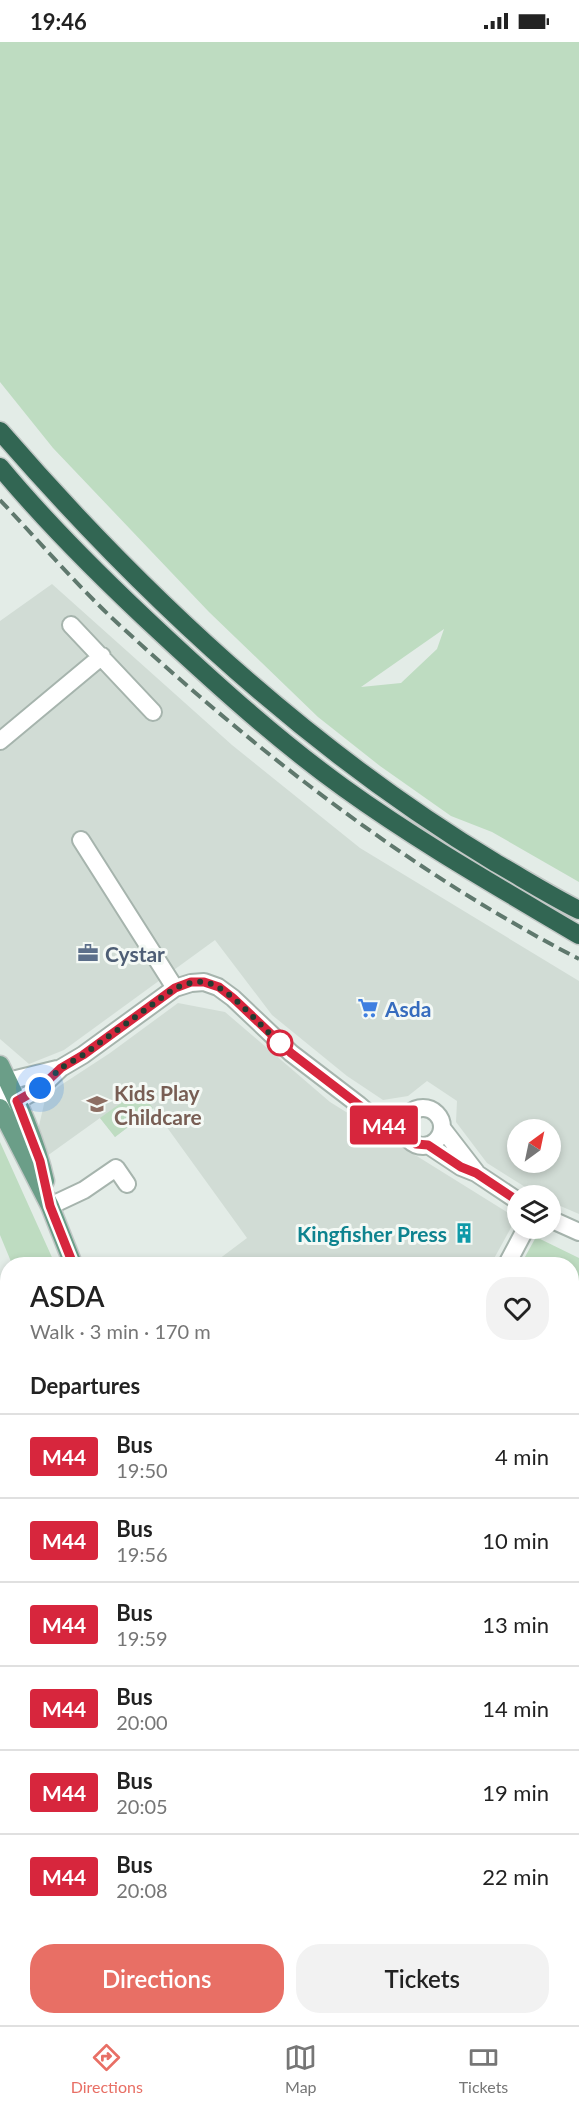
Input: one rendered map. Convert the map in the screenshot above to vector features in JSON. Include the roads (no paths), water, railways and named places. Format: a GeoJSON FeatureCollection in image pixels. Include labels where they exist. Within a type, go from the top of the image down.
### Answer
{"type":"FeatureCollection","features":[{"type":"Feature","properties":{"kind":"highway"},"geometry":{"type":"LineString","coordinates":[[0,431],[120,562],[207,645],[260,691],[358,771],[455,838],[579,910]]}},
{"type":"Feature","properties":{"kind":"highway"},"geometry":{"type":"LineString","coordinates":[[0,467],[112,587],[193,663],[253,715],[343,787],[410,833],[579,935]]}},
{"type":"Feature","properties":{"kind":"main road"},"geometry":{"type":"LineString","coordinates":[[3,1077],[9,1100],[40,1161],[50,1206]]}},
{"type":"Feature","properties":{"kind":"main road"},"geometry":{"type":"LineString","coordinates":[[0,1108],[50,1206],[70,1257]]}},
{"type":"Feature","properties":{"kind":"street"},"geometry":{"type":"LineString","coordinates":[[71,625],[153,712]]}},
{"type":"Feature","properties":{"kind":"street"},"geometry":{"type":"LineString","coordinates":[[0,741],[102,656]]}},
{"type":"Feature","properties":{"kind":"street"},"geometry":{"type":"LineString","coordinates":[[81,840],[175,988]]}},
{"type":"Feature","properties":{"kind":"street"},"geometry":{"type":"LineString","coordinates":[[9,1100],[40,1088],[61,1068],[83,1055],[175,988],[191,982],[204,982],[219,987],[291,1053],[375,1119],[394,1131],[406,1126],[416,1110],[429,1109],[440,1118],[442,1128],[476,1173]]}},
{"type":"Feature","properties":{"kind":"street"},"geometry":{"type":"LineString","coordinates":[[3,1077],[61,1068]]}},
{"type":"Feature","properties":{"kind":"street"},"geometry":{"type":"LineString","coordinates":[[406,1126],[416,1144],[428,1145],[507,1194]]}},
{"type":"Feature","properties":{"kind":"street"},"geometry":{"type":"LineString","coordinates":[[428,1145],[438,1139],[442,1128]]}},
{"type":"Feature","properties":{"kind":"street"},"geometry":{"type":"LineString","coordinates":[[50,1206],[84,1190],[116,1168],[127,1184]]}},
{"type":"Feature","properties":{"kind":"street"},"geometry":{"type":"LineString","coordinates":[[561,1224],[579,1232]]}},
{"type":"Feature","properties":{"kind":"street"},"geometry":{"type":"LineString","coordinates":[[511,1257],[520,1239]]}},
{"type":"Feature","properties":{"kind":"railway"},"geometry":{"type":"LineString","coordinates":[[0,500],[112,618],[165,667],[276,760],[393,847],[453,887],[579,959]]}},
{"type":"Feature","properties":{"kind":"place","name":"Cystar"},"geometry":{"type":"Point","coordinates":[88,953]}},
{"type":"Feature","properties":{"kind":"place","name":"Asda"},"geometry":{"type":"Point","coordinates":[368,1008]}},
{"type":"Feature","properties":{"kind":"place","name":"Kids Play Childcare"},"geometry":{"type":"Point","coordinates":[97,1104]}},
{"type":"Feature","properties":{"kind":"place","name":"Kingfisher Press"},"geometry":{"type":"Point","coordinates":[464,1233]}}]}
